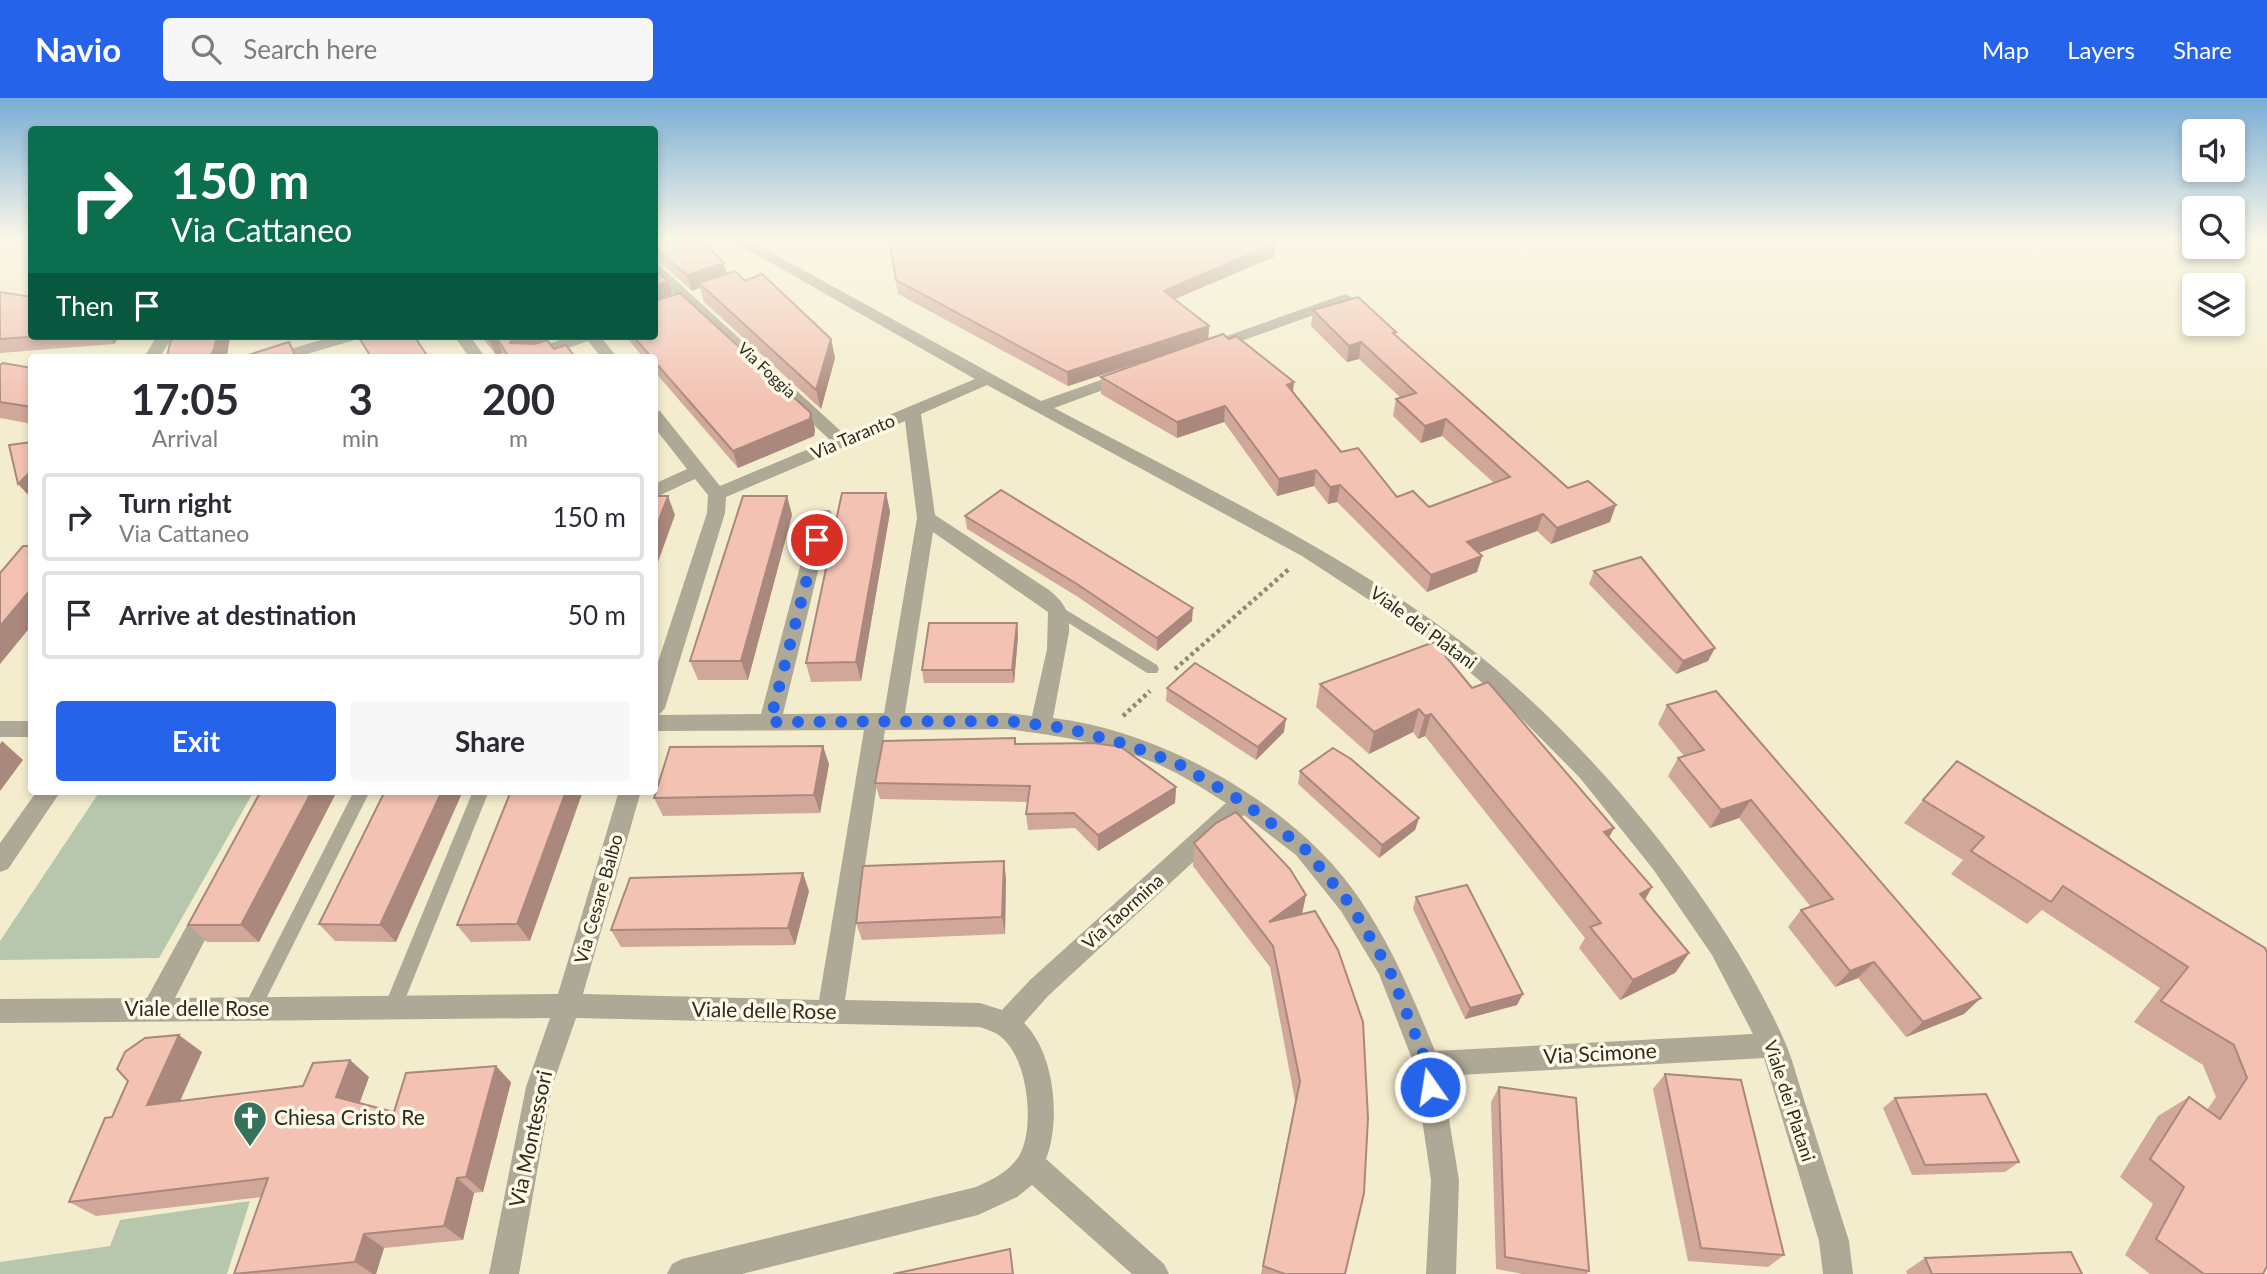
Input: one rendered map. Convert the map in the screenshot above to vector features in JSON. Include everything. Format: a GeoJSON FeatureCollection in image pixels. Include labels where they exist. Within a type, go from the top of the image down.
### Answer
{"type":"FeatureCollection","features":[{"type":"Feature","properties":{"kind":"street","name":"Via Foggia"},"geometry":{"type":"LineString","coordinates":[[692,294],[842,441]]}},
{"type":"Feature","properties":{"kind":"street","name":"Viale dei Platani"},"geometry":{"type":"LineString","coordinates":[[836,294],[988,379],[1309,551],[1445,640],[1514,698],[1588,772],[1661,862],[1721,947],[1773,1045],[1834,1241],[1838,1274]]}},
{"type":"Feature","properties":{"kind":"street"},"geometry":{"type":"LineString","coordinates":[[667,308],[697,297]]}},
{"type":"Feature","properties":{"kind":"street"},"geometry":{"type":"LineString","coordinates":[[1193,353],[1345,299]]}},
{"type":"Feature","properties":{"kind":"street"},"geometry":{"type":"LineString","coordinates":[[288,354],[331,340]]}},
{"type":"Feature","properties":{"kind":"street"},"geometry":{"type":"LineString","coordinates":[[535,354],[575,340]]}},
{"type":"Feature","properties":{"kind":"street"},"geometry":{"type":"LineString","coordinates":[[595,340],[607,354]]}},
{"type":"Feature","properties":{"kind":"street"},"geometry":{"type":"LineString","coordinates":[[1040,407],[1142,371]]}},
{"type":"Feature","properties":{"kind":"street","name":"Via Taranto"},"geometry":{"type":"LineString","coordinates":[[717,494],[988,379]]}},
{"type":"Feature","properties":{"kind":"street"},"geometry":{"type":"LineString","coordinates":[[830,1012],[884,721],[926,518],[912,412]]}},
{"type":"Feature","properties":{"kind":"street"},"geometry":{"type":"LineString","coordinates":[[658,420],[717,494],[716,513],[658,695]]}},
{"type":"Feature","properties":{"kind":"street"},"geometry":{"type":"LineString","coordinates":[[658,490],[699,470]]}},
{"type":"Feature","properties":{"kind":"street"},"geometry":{"type":"LineString","coordinates":[[770,722],[823,514]]}},
{"type":"Feature","properties":{"kind":"street"},"geometry":{"type":"LineString","coordinates":[[926,518],[1042,595],[1058,610],[1060,625],[1057,649],[1041,726]]}},
{"type":"Feature","properties":{"kind":"street"},"geometry":{"type":"LineString","coordinates":[[658,723],[1007,721],[1066,728],[1177,763],[1243,802],[1304,848],[1350,904],[1389,969],[1427,1064],[1446,1180],[1441,1274]]}},
{"type":"Feature","properties":{"kind":"street"},"geometry":{"type":"LineString","coordinates":[[0,729],[28,729]]}},
{"type":"Feature","properties":{"kind":"street"},"geometry":{"type":"LineString","coordinates":[[0,862],[47,795]]}},
{"type":"Feature","properties":{"kind":"street","name":"Via Cesare Balbo"},"geometry":{"type":"LineString","coordinates":[[567,1006],[629,795]]}},
{"type":"Feature","properties":{"kind":"street","name":"Via Taormina"},"geometry":{"type":"LineString","coordinates":[[1006,1024],[1039,988],[1243,802]]}},
{"type":"Feature","properties":{"kind":"street"},"geometry":{"type":"LineString","coordinates":[[155,1009],[220,888]]}},
{"type":"Feature","properties":{"kind":"street","name":"Viale delle Rose"},"geometry":{"type":"LineString","coordinates":[[0,1011],[567,1006],[980,1015],[1006,1024]]}},
{"type":"Feature","properties":{"kind":"street","name":"Via Montessori"},"geometry":{"type":"LineString","coordinates":[[504,1274],[540,1087],[567,1006]]}},
{"type":"Feature","properties":{"kind":"street"},"geometry":{"type":"LineString","coordinates":[[682,1274],[978,1201],[1010,1187],[1030,1164],[1038,1133],[1040,1083],[1023,1042],[1006,1024]]}},
{"type":"Feature","properties":{"kind":"street","name":"Via Scimone"},"geometry":{"type":"LineString","coordinates":[[1427,1064],[1773,1045]]}},
{"type":"Feature","properties":{"kind":"street"},"geometry":{"type":"LineString","coordinates":[[1030,1164],[1154,1274]]}},
{"type":"Feature","properties":{"kind":"lane"},"geometry":{"type":"LineString","coordinates":[[1058,610],[1152,669]]}},
{"type":"Feature","properties":{"kind":"lane"},"geometry":{"type":"LineString","coordinates":[[252,1009],[360,795]]}},
{"type":"Feature","properties":{"kind":"lane"},"geometry":{"type":"LineString","coordinates":[[393,1007],[479,795]]}},
{"type":"Feature","properties":{"kind":"path"},"geometry":{"type":"LineString","coordinates":[[1169,674],[1309,551]]}},
{"type":"Feature","properties":{"kind":"path"},"geometry":{"type":"LineString","coordinates":[[1105,739],[1128,710],[1159,683]]}},
{"type":"Feature","properties":{"kind":"green space"},"geometry":{"type":"Polygon","coordinates":[[[97,795],[252,795],[159,958],[0,960],[0,941],[97,795]]]}},
{"type":"Feature","properties":{"kind":"green space"},"geometry":{"type":"Polygon","coordinates":[[[250,1201],[227,1274],[0,1274],[0,1262],[110,1246],[120,1220],[250,1201]]]}},
{"type":"Feature","properties":{"kind":"building"},"geometry":{"type":"Polygon","coordinates":[[[0,294],[28,296],[28,337],[0,339],[0,294]]]}},
{"type":"Feature","properties":{"kind":"building"},"geometry":{"type":"Polygon","coordinates":[[[681,294],[811,413],[810,419],[733,451],[658,366],[658,354],[648,354],[636,340],[658,340],[658,300],[681,294]]]}},
{"type":"Feature","properties":{"kind":"building"},"geometry":{"type":"Polygon","coordinates":[[[711,294],[783,294],[831,339],[816,390],[711,294]]]}},
{"type":"Feature","properties":{"kind":"building"},"geometry":{"type":"Polygon","coordinates":[[[922,294],[1168,294],[1209,326],[1067,372],[922,294]]]}},
{"type":"Feature","properties":{"kind":"building"},"geometry":{"type":"Polygon","coordinates":[[[1358,297],[1396,332],[1393,333],[1568,488],[1588,481],[1616,505],[1557,528],[1543,514],[1467,542],[1482,556],[1431,575],[1340,485],[1330,487],[1316,470],[1279,479],[1225,406],[1177,422],[1101,377],[1223,334],[1229,339],[1236,336],[1294,382],[1287,385],[1341,452],[1358,448],[1397,497],[1413,491],[1429,507],[1510,477],[1446,419],[1425,426],[1396,399],[1416,393],[1361,342],[1349,346],[1313,310],[1358,297]]]}},
{"type":"Feature","properties":{"kind":"building"},"geometry":{"type":"Polygon","coordinates":[[[172,340],[216,340],[212,354],[168,354],[172,340]]]}},
{"type":"Feature","properties":{"kind":"building"},"geometry":{"type":"Polygon","coordinates":[[[360,340],[417,340],[426,354],[369,354],[360,340]]]}},
{"type":"Feature","properties":{"kind":"building"},"geometry":{"type":"Polygon","coordinates":[[[498,340],[535,344],[547,340],[554,349],[566,345],[573,354],[507,354],[498,340]]]}},
{"type":"Feature","properties":{"kind":"building"},"geometry":{"type":"Polygon","coordinates":[[[289,342],[295,354],[251,354],[289,342]]]}},
{"type":"Feature","properties":{"kind":"building"},"geometry":{"type":"Polygon","coordinates":[[[3,363],[28,367],[28,406],[0,402],[0,365],[3,363]]]}},
{"type":"Feature","properties":{"kind":"building"},"geometry":{"type":"Polygon","coordinates":[[[28,443],[28,474],[18,484],[9,445],[28,443]]]}},
{"type":"Feature","properties":{"kind":"building"},"geometry":{"type":"Polygon","coordinates":[[[1001,490],[1193,608],[1157,638],[1077,584],[965,516],[1001,490]]]}},
{"type":"Feature","properties":{"kind":"building"},"geometry":{"type":"Polygon","coordinates":[[[842,493],[886,493],[856,662],[806,663],[842,493]]]}},
{"type":"Feature","properties":{"kind":"building"},"geometry":{"type":"Polygon","coordinates":[[[658,496],[668,496],[658,522],[658,496]]]}},
{"type":"Feature","properties":{"kind":"building"},"geometry":{"type":"Polygon","coordinates":[[[743,496],[787,496],[741,661],[690,661],[743,496]]]}},
{"type":"Feature","properties":{"kind":"building"},"geometry":{"type":"Polygon","coordinates":[[[23,546],[28,546],[28,593],[0,626],[0,573],[23,546]]]}},
{"type":"Feature","properties":{"kind":"building"},"geometry":{"type":"Polygon","coordinates":[[[1641,557],[1715,648],[1683,661],[1594,571],[1641,557]]]}},
{"type":"Feature","properties":{"kind":"building"},"geometry":{"type":"Polygon","coordinates":[[[929,623],[1017,623],[1012,670],[922,670],[929,623]]]}},
{"type":"Feature","properties":{"kind":"building"},"geometry":{"type":"Polygon","coordinates":[[[1434,642],[1472,688],[1488,682],[1614,828],[1604,832],[1652,887],[1640,894],[1689,953],[1633,980],[1590,927],[1601,923],[1431,714],[1425,716],[1419,709],[1374,732],[1320,684],[1434,642]]]}},
{"type":"Feature","properties":{"kind":"building"},"geometry":{"type":"Polygon","coordinates":[[[1195,663],[1286,719],[1258,747],[1167,688],[1195,663]]]}},
{"type":"Feature","properties":{"kind":"building"},"geometry":{"type":"Polygon","coordinates":[[[1716,691],[1981,998],[1923,1022],[1874,962],[1850,971],[1801,910],[1833,899],[1751,800],[1721,810],[1678,758],[1704,750],[1667,705],[1716,691]]]}},
{"type":"Feature","properties":{"kind":"building"},"geometry":{"type":"Polygon","coordinates":[[[1015,738],[1015,744],[1094,743],[1121,747],[1176,787],[1098,835],[1074,813],[1026,814],[1030,786],[875,783],[883,741],[1015,738]]]}},
{"type":"Feature","properties":{"kind":"building"},"geometry":{"type":"Polygon","coordinates":[[[823,746],[814,795],[654,798],[658,795],[658,785],[670,747],[823,746]]]}},
{"type":"Feature","properties":{"kind":"building"},"geometry":{"type":"Polygon","coordinates":[[[1333,748],[1351,759],[1419,818],[1382,845],[1300,771],[1333,748]]]}},
{"type":"Feature","properties":{"kind":"building"},"geometry":{"type":"Polygon","coordinates":[[[1957,761],[2265,948],[2267,1266],[2263,1274],[2204,1274],[2156,1239],[2184,1187],[2150,1159],[2189,1097],[2220,1119],[2247,1078],[2234,1045],[2161,1001],[2188,967],[2063,886],[2051,902],[1971,851],[1984,837],[1923,800],[1957,761]]]}},
{"type":"Feature","properties":{"kind":"building"},"geometry":{"type":"Polygon","coordinates":[[[259,795],[310,795],[241,925],[188,925],[259,795]]]}},
{"type":"Feature","properties":{"kind":"building"},"geometry":{"type":"Polygon","coordinates":[[[383,795],[440,795],[380,925],[319,924],[383,795]]]}},
{"type":"Feature","properties":{"kind":"building"},"geometry":{"type":"Polygon","coordinates":[[[509,795],[565,795],[517,924],[457,925],[509,795]]]}},
{"type":"Feature","properties":{"kind":"building"},"geometry":{"type":"Polygon","coordinates":[[[1236,812],[1290,869],[1306,895],[1269,922],[1315,911],[1338,950],[1363,1022],[1368,1118],[1364,1193],[1345,1274],[1285,1274],[1263,1266],[1300,1081],[1273,946],[1194,843],[1216,823],[1236,812]]]}},
{"type":"Feature","properties":{"kind":"building"},"geometry":{"type":"Polygon","coordinates":[[[1004,861],[1002,917],[856,923],[863,866],[1004,861]]]}},
{"type":"Feature","properties":{"kind":"building"},"geometry":{"type":"Polygon","coordinates":[[[803,873],[788,928],[611,930],[630,878],[803,873]]]}},
{"type":"Feature","properties":{"kind":"building"},"geometry":{"type":"Polygon","coordinates":[[[1467,885],[1523,994],[1470,1008],[1416,897],[1467,885]]]}},
{"type":"Feature","properties":{"kind":"building"},"geometry":{"type":"Polygon","coordinates":[[[179,1035],[147,1105],[303,1086],[313,1063],[350,1060],[336,1097],[394,1112],[406,1073],[496,1066],[466,1177],[457,1178],[444,1226],[364,1234],[355,1262],[234,1274],[268,1178],[69,1202],[105,1118],[112,1117],[128,1081],[117,1069],[125,1052],[145,1038],[179,1035]]]}},
{"type":"Feature","properties":{"kind":"building"},"geometry":{"type":"Polygon","coordinates":[[[1665,1074],[1741,1080],[1784,1255],[1701,1248],[1665,1074]]]}},
{"type":"Feature","properties":{"kind":"building"},"geometry":{"type":"Polygon","coordinates":[[[1499,1087],[1576,1098],[1589,1271],[1505,1257],[1499,1087]]]}},
{"type":"Feature","properties":{"kind":"building"},"geometry":{"type":"Polygon","coordinates":[[[1986,1094],[2019,1162],[1925,1165],[1895,1098],[1986,1094]]]}},
{"type":"Feature","properties":{"kind":"building"},"geometry":{"type":"Polygon","coordinates":[[[1010,1249],[1013,1274],[893,1274],[1010,1249]]]}},
{"type":"Feature","properties":{"kind":"building"},"geometry":{"type":"Polygon","coordinates":[[[2071,1252],[2082,1274],[1932,1274],[1925,1258],[2071,1252]]]}},
{"type":"Feature","properties":{"kind":"place","name":"Chiesa Cristo Re"},"geometry":{"type":"Point","coordinates":[250,1148]}},
{"type":"Feature","properties":{"kind":"route"},"geometry":{"type":"LineString","coordinates":[[817,540],[770,722],[1007,721],[1066,728],[1125,744],[1177,763],[1243,802],[1304,848],[1350,904],[1389,969],[1427,1064],[1430,1087]]}}]}
